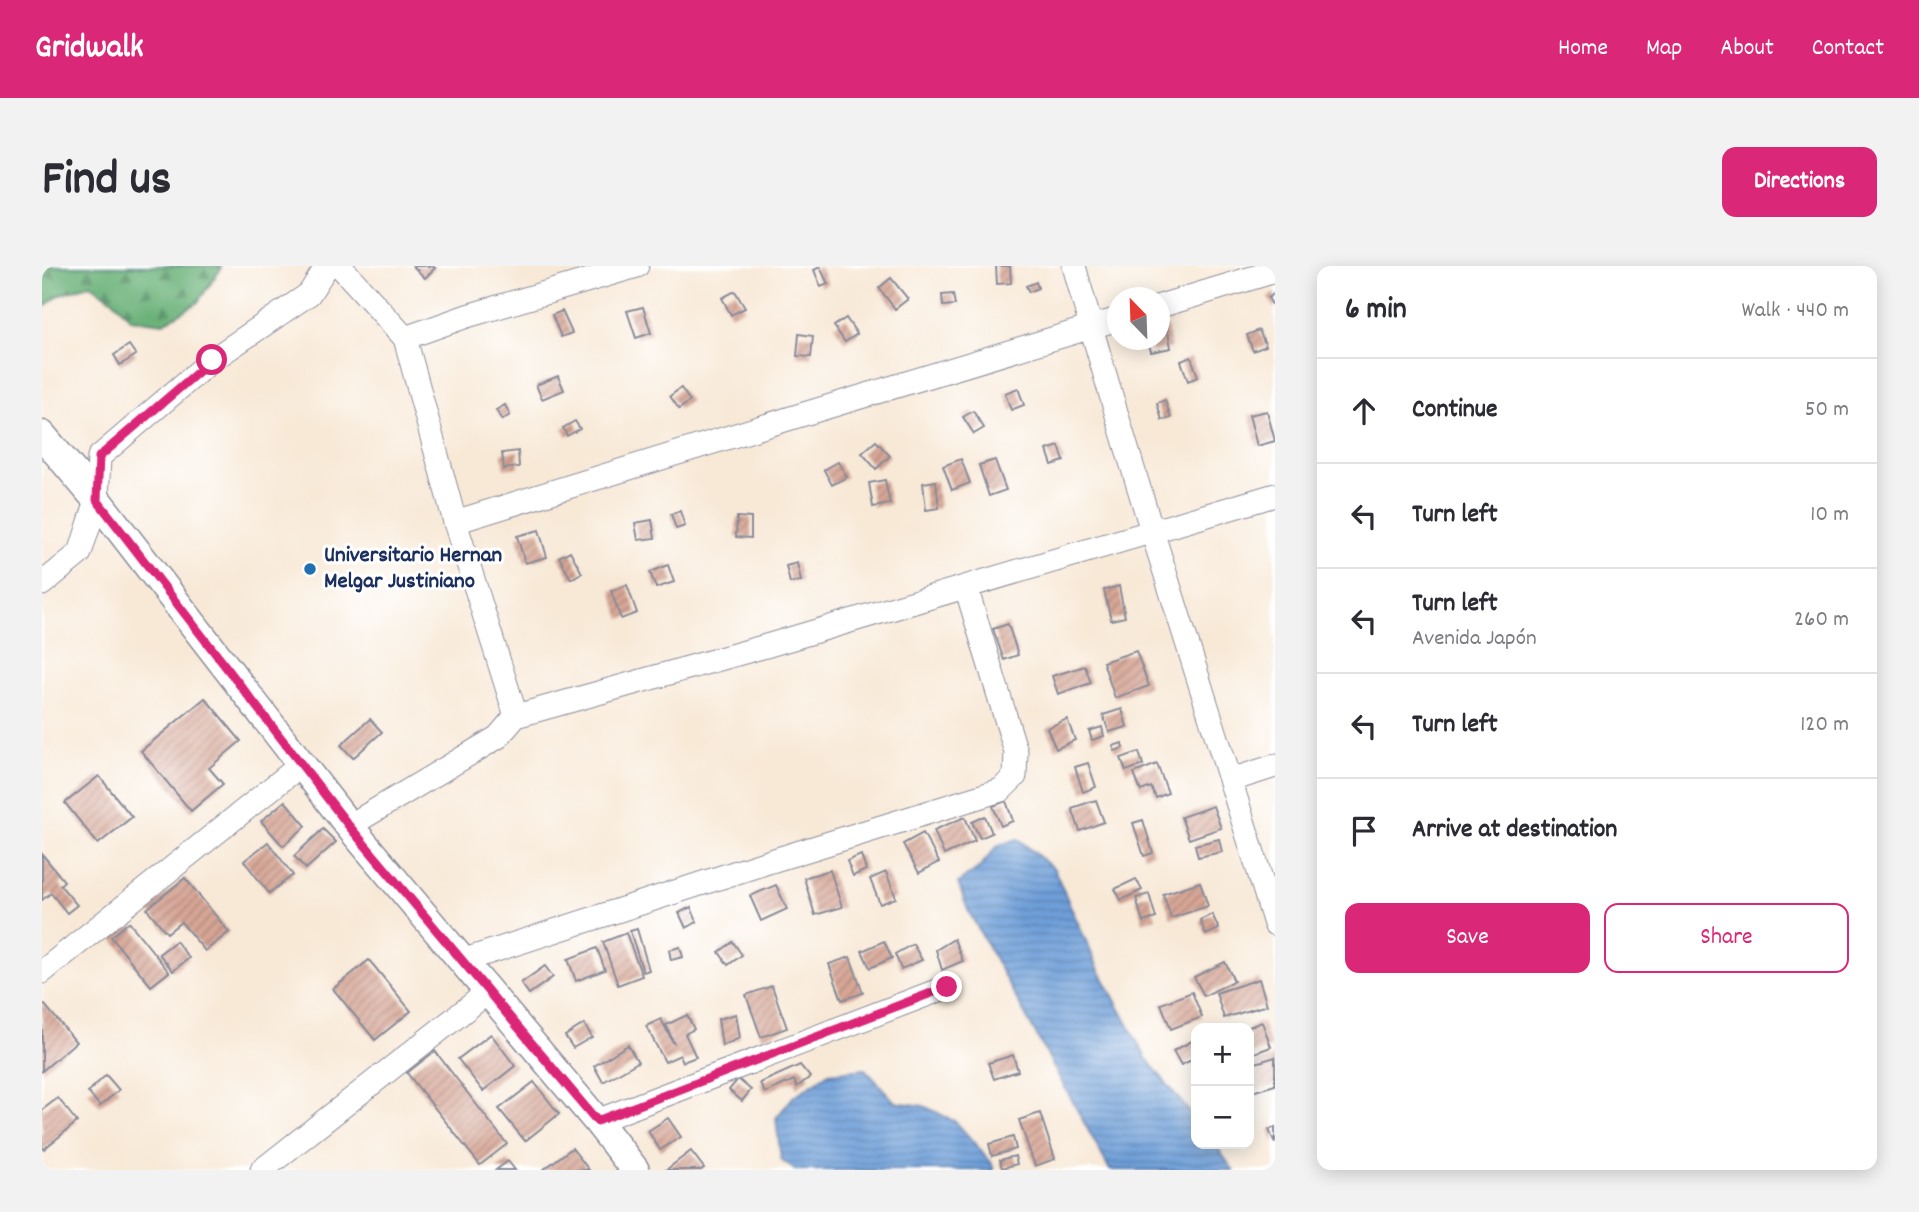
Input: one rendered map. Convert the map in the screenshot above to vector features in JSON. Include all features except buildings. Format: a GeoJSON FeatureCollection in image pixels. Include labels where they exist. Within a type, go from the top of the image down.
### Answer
{"type":"FeatureCollection","features":[{"type":"Feature","properties":{"kind":"street"},"geometry":{"type":"LineString","coordinates":[[42,584],[80,553],[97,500],[99,457],[212,360],[309,294],[327,266]]}},
{"type":"Feature","properties":{"kind":"street"},"geometry":{"type":"LineString","coordinates":[[340,266],[405,338],[455,522],[516,716]]}},
{"type":"Feature","properties":{"kind":"street"},"geometry":{"type":"LineString","coordinates":[[405,338],[467,316],[637,266]]}},
{"type":"Feature","properties":{"kind":"street"},"geometry":{"type":"LineString","coordinates":[[1074,266],[1275,924]]}},
{"type":"Feature","properties":{"kind":"street"},"geometry":{"type":"LineString","coordinates":[[1170,303],[1275,271]]}},
{"type":"Feature","properties":{"kind":"street"},"geometry":{"type":"LineString","coordinates":[[455,522],[1107,322]]}},
{"type":"Feature","properties":{"kind":"street"},"geometry":{"type":"LineString","coordinates":[[42,435],[97,500],[349,826],[597,1121],[635,1170]]}},
{"type":"Feature","properties":{"kind":"street"},"geometry":{"type":"LineString","coordinates":[[349,826],[498,737],[516,716],[766,646],[1275,495]]}},
{"type":"Feature","properties":{"kind":"street"},"geometry":{"type":"LineString","coordinates":[[462,961],[1001,790],[1015,776],[1016,752],[966,587]]}},
{"type":"Feature","properties":{"kind":"street"},"geometry":{"type":"LineString","coordinates":[[42,972],[302,764]]}},
{"type":"Feature","properties":{"kind":"street"},"geometry":{"type":"LineString","coordinates":[[1231,780],[1275,766]]}},
{"type":"Feature","properties":{"kind":"street"},"geometry":{"type":"LineString","coordinates":[[597,1121],[947,987]]}},
{"type":"Feature","properties":{"kind":"street"},"geometry":{"type":"LineString","coordinates":[[262,1170],[488,992]]}},
{"type":"Feature","properties":{"kind":"green space"},"geometry":{"type":"Polygon","coordinates":[[[42,266],[221,266],[197,303],[164,323],[131,319],[113,300],[91,284],[57,296],[42,309],[42,266]]]}},
{"type":"Feature","properties":{"kind":"water"},"geometry":{"type":"Polygon","coordinates":[[[1018,839],[1054,869],[1098,968],[1146,1058],[1191,1114],[1191,1149],[1218,1149],[1233,1170],[1110,1170],[968,910],[958,883],[980,867],[998,845],[1018,839]]]}},
{"type":"Feature","properties":{"kind":"water"},"geometry":{"type":"Polygon","coordinates":[[[865,1069],[895,1102],[924,1106],[956,1122],[991,1162],[994,1170],[795,1170],[781,1160],[776,1118],[793,1097],[829,1073],[865,1069]]]}},
{"type":"Feature","properties":{"kind":"place","name":"Universitario Hernan Melgar Justiniano"},"geometry":{"type":"Point","coordinates":[310,569]}},
{"type":"Feature","properties":{"kind":"route"},"geometry":{"type":"LineString","coordinates":[[212,360],[99,457],[97,500],[349,826],[597,1121],[947,987]]}}]}
